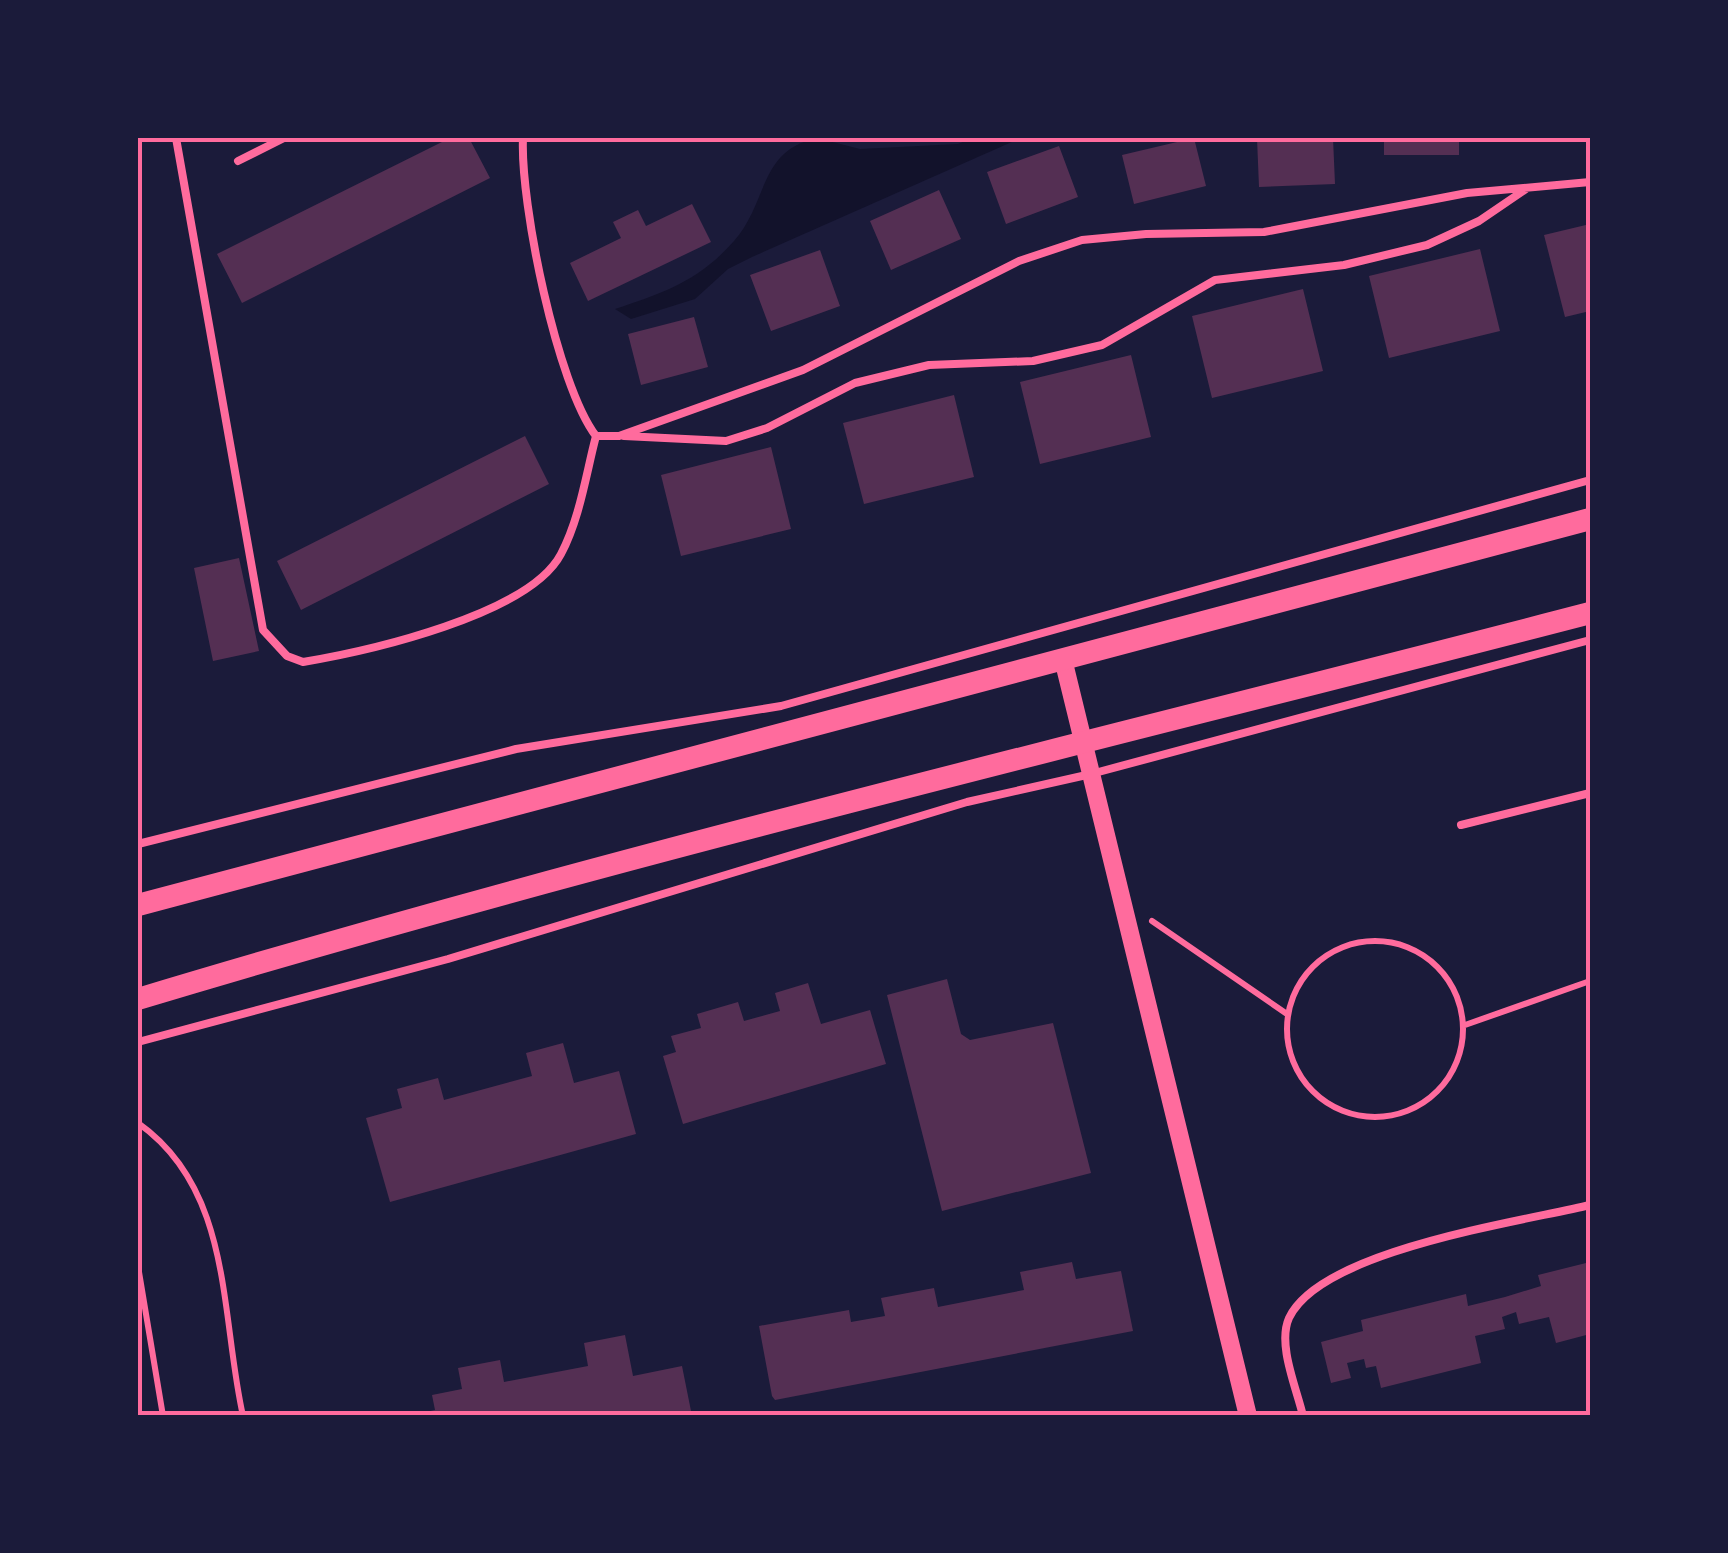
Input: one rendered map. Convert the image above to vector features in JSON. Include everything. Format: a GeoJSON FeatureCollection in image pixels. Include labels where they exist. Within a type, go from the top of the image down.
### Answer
{"type":"FeatureCollection","features":[{"type":"Feature","properties":{"kind":"main road"},"geometry":{"type":"LineString","coordinates":[[138,905],[1590,519]]}},
{"type":"Feature","properties":{"kind":"main road"},"geometry":{"type":"LineString","coordinates":[[138,999],[351,935],[850,800],[1084,745],[1590,612]]}},
{"type":"Feature","properties":{"kind":"street"},"geometry":{"type":"LineString","coordinates":[[1063,659],[1248,1416]]}},
{"type":"Feature","properties":{"kind":"lane"},"geometry":{"type":"LineString","coordinates":[[176,138],[263,630],[287,656],[303,662],[410,636],[499,604],[529,587],[560,557],[579,504],[596,436]]}},
{"type":"Feature","properties":{"kind":"lane"},"geometry":{"type":"LineString","coordinates":[[238,161],[284,138]]}},
{"type":"Feature","properties":{"kind":"lane"},"geometry":{"type":"LineString","coordinates":[[523,138],[525,197],[560,347],[584,420],[596,436]]}},
{"type":"Feature","properties":{"kind":"lane"},"geometry":{"type":"LineString","coordinates":[[621,138],[672,138]]}},
{"type":"Feature","properties":{"kind":"lane"},"geometry":{"type":"LineString","coordinates":[[619,436],[802,370],[1019,261],[1082,240],[1146,234],[1264,232],[1467,192],[1590,182]]}},
{"type":"Feature","properties":{"kind":"lane"},"geometry":{"type":"LineString","coordinates":[[596,436],[726,441],[767,428],[855,383],[929,365],[1033,360],[1102,345],[1216,280],[1344,265],[1427,245],[1479,221],[1529,188]]}},
{"type":"Feature","properties":{"kind":"lane"},"geometry":{"type":"LineString","coordinates":[[138,844],[516,749],[780,706],[1590,480]]}},
{"type":"Feature","properties":{"kind":"lane"},"geometry":{"type":"LineString","coordinates":[[138,1042],[448,959],[967,802],[1091,774],[1590,640]]}},
{"type":"Feature","properties":{"kind":"lane"},"geometry":{"type":"LineString","coordinates":[[1461,825],[1590,792]]}},
{"type":"Feature","properties":{"kind":"lane"},"geometry":{"type":"LineString","coordinates":[[1303,1416],[1288,1320],[1312,1292],[1381,1254],[1590,1205]]}},
{"type":"Feature","properties":{"kind":"path"},"geometry":{"type":"LineString","coordinates":[[1122,901],[1287,1014]]}},
{"type":"Feature","properties":{"kind":"path"},"geometry":{"type":"LineString","coordinates":[[1370,940],[1398,943],[1424,954],[1445,973],[1459,998],[1464,1025],[1455,1066],[1430,1100],[1404,1113],[1374,1118],[1344,1112],[1317,1096],[1298,1073],[1287,1044],[1287,1014],[1298,984],[1318,961],[1342,946],[1370,940]]}},
{"type":"Feature","properties":{"kind":"path"},"geometry":{"type":"LineString","coordinates":[[1464,1025],[1590,981]]}},
{"type":"Feature","properties":{"kind":"path"},"geometry":{"type":"LineString","coordinates":[[138,1122],[172,1152],[202,1202],[214,1232],[243,1416]]}},
{"type":"Feature","properties":{"kind":"path"},"geometry":{"type":"LineString","coordinates":[[138,1266],[164,1416]]}},
{"type":"Feature","properties":{"kind":"shaded area"},"geometry":{"type":"Polygon","coordinates":[[[817,138],[860,149],[958,144],[972,138],[1021,138],[752,257],[728,269],[695,299],[631,319],[615,309],[665,291],[694,276],[721,255],[745,226],[774,166],[784,154],[817,138]]]}},
{"type":"Feature","properties":{"kind":"building"},"geometry":{"type":"Polygon","coordinates":[[[450,138],[469,138],[490,178],[242,303],[217,254],[450,138]]]}},
{"type":"Feature","properties":{"kind":"building"},"geometry":{"type":"Polygon","coordinates":[[[1194,138],[1206,186],[1134,204],[1122,155],[1194,138]]]}},
{"type":"Feature","properties":{"kind":"building"},"geometry":{"type":"Polygon","coordinates":[[[1257,138],[1333,138],[1335,184],[1259,187],[1257,138]]]}},
{"type":"Feature","properties":{"kind":"building"},"geometry":{"type":"Polygon","coordinates":[[[1384,138],[1459,138],[1459,155],[1384,155],[1384,138]]]}},
{"type":"Feature","properties":{"kind":"building"},"geometry":{"type":"Polygon","coordinates":[[[1059,146],[1078,197],[1006,224],[987,172],[1059,146]]]}},
{"type":"Feature","properties":{"kind":"building"},"geometry":{"type":"Polygon","coordinates":[[[939,190],[961,239],[891,270],[870,221],[939,190]]]}},
{"type":"Feature","properties":{"kind":"building"},"geometry":{"type":"Polygon","coordinates":[[[692,204],[711,242],[588,301],[570,263],[621,238],[613,222],[638,210],[646,226],[692,204]]]}},
{"type":"Feature","properties":{"kind":"building"},"geometry":{"type":"Polygon","coordinates":[[[1590,224],[1590,311],[1565,317],[1544,235],[1590,224]]]}},
{"type":"Feature","properties":{"kind":"building"},"geometry":{"type":"Polygon","coordinates":[[[1480,249],[1500,331],[1389,358],[1369,276],[1480,249]]]}},
{"type":"Feature","properties":{"kind":"building"},"geometry":{"type":"Polygon","coordinates":[[[820,250],[840,306],[771,331],[750,275],[820,250]]]}},
{"type":"Feature","properties":{"kind":"building"},"geometry":{"type":"Polygon","coordinates":[[[1303,289],[1323,371],[1212,398],[1192,316],[1303,289]]]}},
{"type":"Feature","properties":{"kind":"building"},"geometry":{"type":"Polygon","coordinates":[[[694,317],[708,367],[641,385],[628,334],[694,317]]]}},
{"type":"Feature","properties":{"kind":"building"},"geometry":{"type":"Polygon","coordinates":[[[1131,355],[1151,437],[1040,464],[1020,382],[1131,355]]]}},
{"type":"Feature","properties":{"kind":"building"},"geometry":{"type":"Polygon","coordinates":[[[954,395],[974,477],[864,504],[843,423],[954,395]]]}},
{"type":"Feature","properties":{"kind":"building"},"geometry":{"type":"Polygon","coordinates":[[[525,436],[549,484],[301,610],[277,561],[525,436]]]}},
{"type":"Feature","properties":{"kind":"building"},"geometry":{"type":"Polygon","coordinates":[[[771,447],[791,529],[681,556],[661,475],[771,447]]]}},
{"type":"Feature","properties":{"kind":"building"},"geometry":{"type":"Polygon","coordinates":[[[239,558],[259,651],[213,661],[194,568],[239,558]]]}},
{"type":"Feature","properties":{"kind":"building"},"geometry":{"type":"Polygon","coordinates":[[[947,979],[961,1034],[970,1040],[1053,1023],[1091,1173],[942,1211],[887,995],[947,979]]]}},
{"type":"Feature","properties":{"kind":"building"},"geometry":{"type":"Polygon","coordinates":[[[808,983],[821,1024],[870,1010],[886,1064],[683,1124],[663,1056],[676,1052],[671,1036],[701,1028],[697,1014],[738,1002],[744,1021],[780,1011],[775,993],[808,983]]]}},
{"type":"Feature","properties":{"kind":"building"},"geometry":{"type":"Polygon","coordinates":[[[563,1043],[574,1083],[619,1071],[636,1134],[390,1202],[366,1118],[402,1108],[397,1089],[438,1078],[444,1100],[532,1076],[526,1053],[563,1043]]]}},
{"type":"Feature","properties":{"kind":"building"},"geometry":{"type":"Polygon","coordinates":[[[1072,1262],[1076,1279],[1121,1271],[1133,1331],[775,1400],[772,1396],[759,1326],[849,1310],[851,1322],[885,1316],[881,1298],[934,1288],[938,1307],[1024,1290],[1020,1272],[1072,1262]]]}},
{"type":"Feature","properties":{"kind":"building"},"geometry":{"type":"Polygon","coordinates":[[[1590,1262],[1590,1334],[1556,1343],[1549,1317],[1519,1324],[1516,1312],[1502,1317],[1505,1329],[1475,1336],[1481,1363],[1381,1388],[1376,1366],[1366,1368],[1364,1359],[1347,1363],[1351,1378],[1331,1383],[1321,1342],[1363,1331],[1361,1320],[1466,1294],[1468,1306],[1505,1297],[1541,1286],[1538,1275],[1590,1262]]]}},
{"type":"Feature","properties":{"kind":"building"},"geometry":{"type":"Polygon","coordinates":[[[625,1335],[633,1376],[682,1366],[692,1416],[427,1416],[426,1412],[435,1410],[432,1395],[462,1389],[458,1368],[500,1360],[504,1382],[588,1366],[584,1343],[625,1335]]]}}]}
